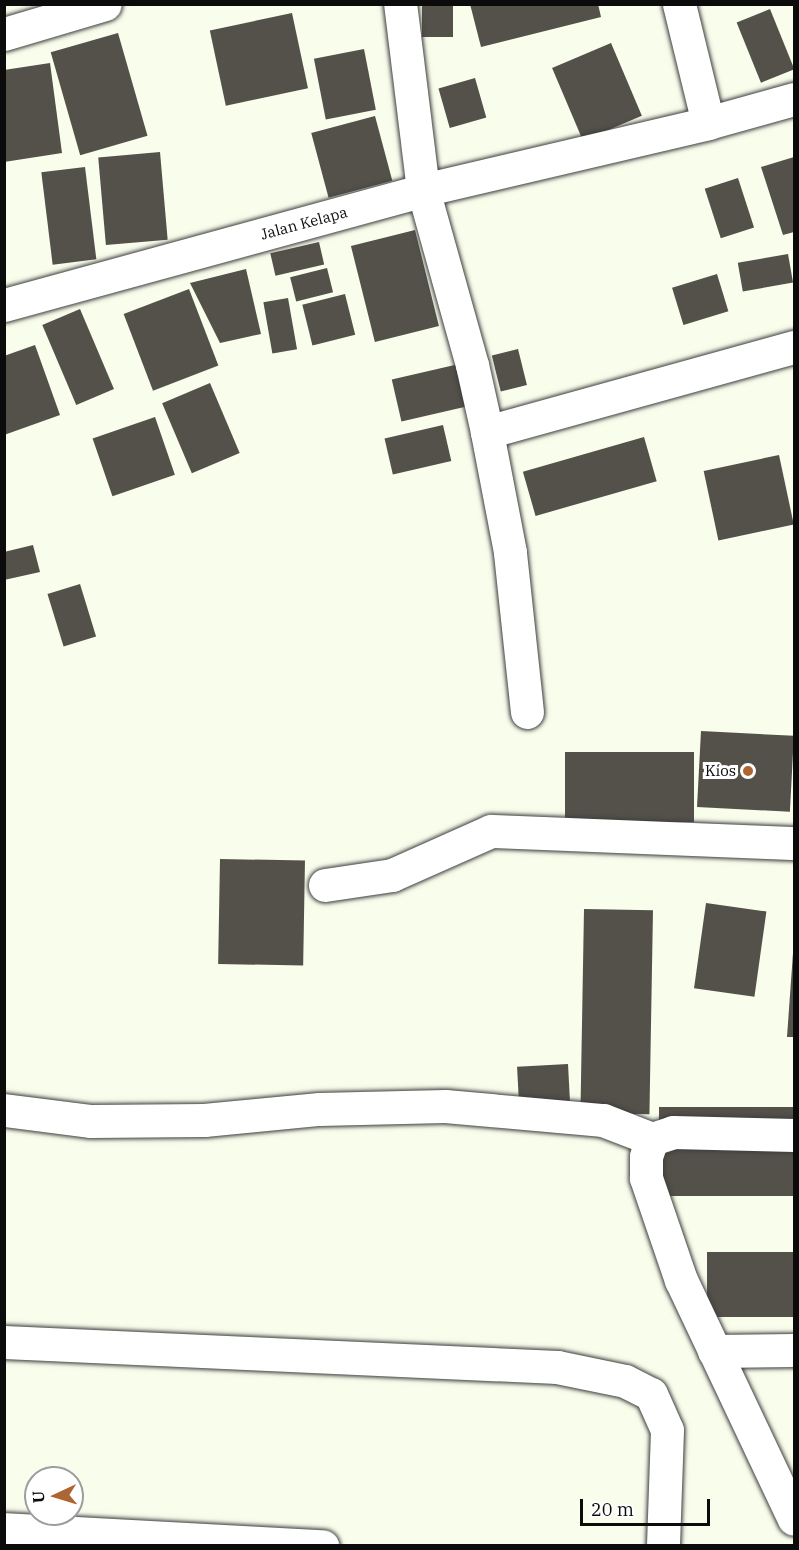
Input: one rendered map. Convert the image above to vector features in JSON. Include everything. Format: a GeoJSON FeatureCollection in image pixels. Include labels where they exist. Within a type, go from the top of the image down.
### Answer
{"type":"FeatureCollection","features":[{"type":"Feature","properties":{"kind":"street"},"geometry":{"type":"LineString","coordinates":[[4,34],[105,4]]}},
{"type":"Feature","properties":{"kind":"street"},"geometry":{"type":"LineString","coordinates":[[400,4],[423,190],[472,365],[510,552],[527,712]]}},
{"type":"Feature","properties":{"kind":"street"},"geometry":{"type":"LineString","coordinates":[[679,4],[708,123]]}},
{"type":"Feature","properties":{"kind":"street","name":"Jalan Kelapa"},"geometry":{"type":"LineString","coordinates":[[4,305],[423,190],[708,123],[795,99]]}},
{"type":"Feature","properties":{"kind":"street"},"geometry":{"type":"LineString","coordinates":[[487,432],[795,347]]}},
{"type":"Feature","properties":{"kind":"street"},"geometry":{"type":"LineString","coordinates":[[325,885],[392,875],[491,831],[795,843]]}},
{"type":"Feature","properties":{"kind":"street"},"geometry":{"type":"LineString","coordinates":[[4,1110],[91,1121],[204,1120],[319,1109],[445,1106],[603,1120],[652,1138],[673,1132],[795,1135]]}},
{"type":"Feature","properties":{"kind":"street"},"geometry":{"type":"LineString","coordinates":[[652,1138],[646,1156],[646,1178],[681,1280],[795,1519]]}},
{"type":"Feature","properties":{"kind":"street"},"geometry":{"type":"LineString","coordinates":[[4,1342],[557,1367],[625,1381],[651,1394],[667,1430],[663,1545]]}},
{"type":"Feature","properties":{"kind":"street"},"geometry":{"type":"LineString","coordinates":[[714,1351],[795,1350]]}},
{"type":"Feature","properties":{"kind":"street"},"geometry":{"type":"LineString","coordinates":[[4,1529],[323,1545]]}},
{"type":"Feature","properties":{"kind":"building"},"geometry":{"type":"Polygon","coordinates":[[[422,4],[453,4],[453,37],[422,37],[422,4]]]}},
{"type":"Feature","properties":{"kind":"building"},"geometry":{"type":"Polygon","coordinates":[[[470,4],[598,4],[601,17],[481,47],[470,4]]]}},
{"type":"Feature","properties":{"kind":"building"},"geometry":{"type":"Polygon","coordinates":[[[770,9],[794,69],[761,83],[737,22],[770,9]]]}},
{"type":"Feature","properties":{"kind":"building"},"geometry":{"type":"Polygon","coordinates":[[[292,13],[308,88],[226,106],[210,30],[292,13]]]}},
{"type":"Feature","properties":{"kind":"building"},"geometry":{"type":"Polygon","coordinates":[[[118,33],[147,136],[80,155],[51,52],[118,33]]]}},
{"type":"Feature","properties":{"kind":"building"},"geometry":{"type":"Polygon","coordinates":[[[611,43],[642,116],[583,141],[552,68],[611,43]]]}},
{"type":"Feature","properties":{"kind":"building"},"geometry":{"type":"Polygon","coordinates":[[[364,49],[376,110],[326,120],[314,59],[364,49]]]}},
{"type":"Feature","properties":{"kind":"building"},"geometry":{"type":"Polygon","coordinates":[[[50,63],[62,153],[4,162],[4,70],[50,63]]]}},
{"type":"Feature","properties":{"kind":"building"},"geometry":{"type":"Polygon","coordinates":[[[475,78],[486,117],[450,128],[438,88],[475,78]]]}},
{"type":"Feature","properties":{"kind":"building"},"geometry":{"type":"Polygon","coordinates":[[[375,116],[392,181],[329,198],[311,133],[375,116]]]}},
{"type":"Feature","properties":{"kind":"building"},"geometry":{"type":"Polygon","coordinates":[[[160,152],[168,240],[106,245],[98,157],[160,152]]]}},
{"type":"Feature","properties":{"kind":"building"},"geometry":{"type":"Polygon","coordinates":[[[794,157],[794,232],[783,235],[761,167],[794,157]]]}},
{"type":"Feature","properties":{"kind":"building"},"geometry":{"type":"Polygon","coordinates":[[[85,167],[96,259],[53,265],[41,172],[85,167]]]}},
{"type":"Feature","properties":{"kind":"building"},"geometry":{"type":"Polygon","coordinates":[[[738,178],[754,227],[721,238],[705,189],[738,178]]]}},
{"type":"Feature","properties":{"kind":"building"},"geometry":{"type":"Polygon","coordinates":[[[415,230],[439,326],[375,342],[351,246],[415,230]]]}},
{"type":"Feature","properties":{"kind":"building"},"geometry":{"type":"Polygon","coordinates":[[[319,242],[324,264],[275,276],[270,253],[319,242]]]}},
{"type":"Feature","properties":{"kind":"building"},"geometry":{"type":"Polygon","coordinates":[[[788,254],[793,283],[743,291],[738,263],[788,254]]]}},
{"type":"Feature","properties":{"kind":"building"},"geometry":{"type":"Polygon","coordinates":[[[327,268],[333,292],[296,301],[290,277],[327,268]]]}},
{"type":"Feature","properties":{"kind":"building"},"geometry":{"type":"Polygon","coordinates":[[[246,269],[261,334],[220,343],[190,283],[246,269]]]}},
{"type":"Feature","properties":{"kind":"building"},"geometry":{"type":"Polygon","coordinates":[[[717,274],[728,311],[683,325],[672,288],[717,274]]]}},
{"type":"Feature","properties":{"kind":"building"},"geometry":{"type":"Polygon","coordinates":[[[189,289],[218,366],[153,391],[124,314],[189,289]]]}},
{"type":"Feature","properties":{"kind":"building"},"geometry":{"type":"Polygon","coordinates":[[[345,294],[355,335],[312,345],[302,305],[345,294]]]}},
{"type":"Feature","properties":{"kind":"building"},"geometry":{"type":"Polygon","coordinates":[[[288,298],[297,349],[272,354],[263,302],[288,298]]]}},
{"type":"Feature","properties":{"kind":"building"},"geometry":{"type":"Polygon","coordinates":[[[80,309],[114,389],[76,405],[42,325],[80,309]]]}},
{"type":"Feature","properties":{"kind":"building"},"geometry":{"type":"Polygon","coordinates":[[[35,345],[60,415],[4,435],[4,356],[35,345]]]}},
{"type":"Feature","properties":{"kind":"building"},"geometry":{"type":"Polygon","coordinates":[[[518,349],[527,385],[501,391],[492,356],[518,349]]]}},
{"type":"Feature","properties":{"kind":"building"},"geometry":{"type":"Polygon","coordinates":[[[459,364],[469,406],[401,421],[392,380],[459,364]]]}},
{"type":"Feature","properties":{"kind":"building"},"geometry":{"type":"Polygon","coordinates":[[[210,383],[240,453],[192,473],[162,403],[210,383]]]}},
{"type":"Feature","properties":{"kind":"building"},"geometry":{"type":"Polygon","coordinates":[[[155,417],[175,475],[112,496],[93,438],[155,417]]]}},
{"type":"Feature","properties":{"kind":"building"},"geometry":{"type":"Polygon","coordinates":[[[443,425],[451,461],[393,475],[385,438],[443,425]]]}},
{"type":"Feature","properties":{"kind":"building"},"geometry":{"type":"Polygon","coordinates":[[[644,437],[657,481],[536,516],[523,472],[644,437]]]}},
{"type":"Feature","properties":{"kind":"building"},"geometry":{"type":"Polygon","coordinates":[[[779,455],[794,524],[718,540],[704,471],[779,455]]]}},
{"type":"Feature","properties":{"kind":"building"},"geometry":{"type":"Polygon","coordinates":[[[33,545],[40,572],[4,580],[4,552],[33,545]]]}},
{"type":"Feature","properties":{"kind":"building"},"geometry":{"type":"Polygon","coordinates":[[[80,584],[96,637],[64,647],[47,594],[80,584]]]}},
{"type":"Feature","properties":{"kind":"building","name":"Kios"},"geometry":{"type":"Polygon","coordinates":[[[701,731],[794,736],[790,812],[697,807],[701,731]]]}},
{"type":"Feature","properties":{"kind":"building"},"geometry":{"type":"Polygon","coordinates":[[[565,752],[694,752],[694,822],[565,822],[565,752]]]}},
{"type":"Feature","properties":{"kind":"building"},"geometry":{"type":"Polygon","coordinates":[[[220,859],[305,860],[303,965],[218,964],[220,859]]]}},
{"type":"Feature","properties":{"kind":"building"},"geometry":{"type":"Polygon","coordinates":[[[706,903],[766,911],[754,997],[694,988],[706,903]]]}},
{"type":"Feature","properties":{"kind":"building"},"geometry":{"type":"Polygon","coordinates":[[[584,909],[653,910],[649,1114],[580,1113],[584,909]]]}},
{"type":"Feature","properties":{"kind":"building"},"geometry":{"type":"Polygon","coordinates":[[[793,953],[794,1037],[787,1037],[793,953]]]}},
{"type":"Feature","properties":{"kind":"building"},"geometry":{"type":"Polygon","coordinates":[[[568,1064],[570,1102],[519,1105],[517,1067],[568,1064]]]}},
{"type":"Feature","properties":{"kind":"building"},"geometry":{"type":"Polygon","coordinates":[[[659,1107],[794,1107],[794,1196],[659,1196],[659,1107]]]}},
{"type":"Feature","properties":{"kind":"building"},"geometry":{"type":"Polygon","coordinates":[[[707,1252],[794,1252],[794,1317],[707,1317],[707,1252]]]}},
{"type":"Feature","properties":{"kind":"place","name":"Kios"},"geometry":{"type":"Point","coordinates":[748,771]}}]}
